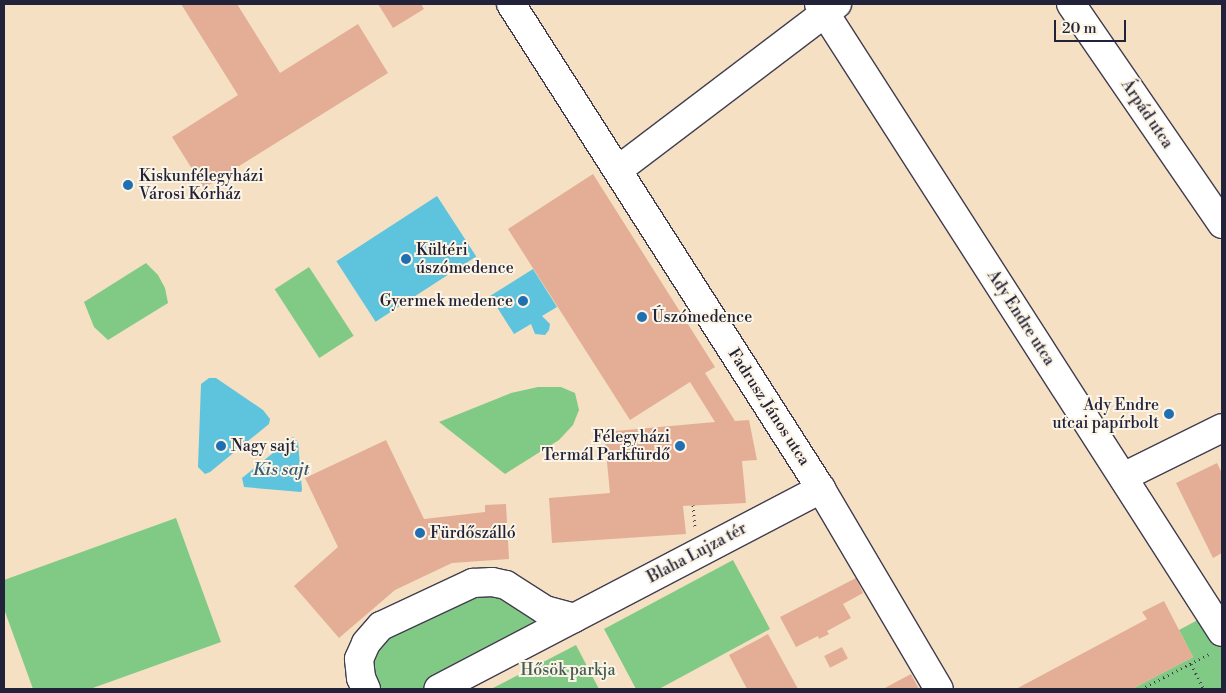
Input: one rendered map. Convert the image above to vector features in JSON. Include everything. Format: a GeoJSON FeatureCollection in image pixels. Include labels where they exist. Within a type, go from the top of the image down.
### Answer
{"type":"FeatureCollection","features":[{"type":"Feature","properties":{"kind":"street","name":"Fadrusz János utca"},"geometry":{"type":"LineString","coordinates":[[511,4],[821,488],[939,689]]}},
{"type":"Feature","properties":{"kind":"street","name":"Árpád utca"},"geometry":{"type":"LineString","coordinates":[[1071,4],[1222,224]]}},
{"type":"Feature","properties":{"kind":"street"},"geometry":{"type":"LineString","coordinates":[[618,170],[827,7]]}},
{"type":"Feature","properties":{"kind":"street","name":"Ady Endre utca"},"geometry":{"type":"LineString","coordinates":[[827,7],[1123,477],[1218,641]]}},
{"type":"Feature","properties":{"kind":"street"},"geometry":{"type":"LineString","coordinates":[[1123,477],[1222,428]]}},
{"type":"Feature","properties":{"kind":"street","name":"Blaha Lujza tér"},"geometry":{"type":"LineString","coordinates":[[438,689],[821,488]]}},
{"type":"Feature","properties":{"kind":"street"},"geometry":{"type":"LineString","coordinates":[[366,689],[361,678],[359,659],[366,643],[381,626],[473,583],[492,582],[506,585],[545,610],[574,618]]}},
{"type":"Feature","properties":{"kind":"path"},"geometry":{"type":"LineString","coordinates":[[1141,689],[1191,664],[1218,641]]}},
{"type":"Feature","properties":{"kind":"path"},"geometry":{"type":"LineString","coordinates":[[1191,664],[1204,689]]}},
{"type":"Feature","properties":{"kind":"green space"},"geometry":{"type":"Polygon","coordinates":[[[146,263],[158,275],[165,288],[168,303],[108,340],[94,327],[84,302],[146,263]]]}},
{"type":"Feature","properties":{"kind":"green space"},"geometry":{"type":"Polygon","coordinates":[[[309,267],[354,336],[319,358],[275,289],[309,267]]]}},
{"type":"Feature","properties":{"kind":"green space"},"geometry":{"type":"Polygon","coordinates":[[[538,387],[561,387],[575,393],[579,410],[573,425],[559,440],[505,474],[439,422],[511,393],[538,387]]]}},
{"type":"Feature","properties":{"kind":"green space"},"geometry":{"type":"Polygon","coordinates":[[[176,518],[221,642],[90,689],[33,689],[4,609],[4,580],[176,518]]]}},
{"type":"Feature","properties":{"kind":"green space"},"geometry":{"type":"Polygon","coordinates":[[[733,560],[770,629],[659,689],[636,689],[604,629],[733,560]]]}},
{"type":"Feature","properties":{"kind":"green space"},"geometry":{"type":"Polygon","coordinates":[[[473,583],[560,616],[437,689],[366,689],[366,643],[473,583]]]}},
{"type":"Feature","properties":{"kind":"green space"},"geometry":{"type":"Polygon","coordinates":[[[1222,607],[1222,689],[1132,689],[1193,657],[1179,630],[1222,607]]]}},
{"type":"Feature","properties":{"kind":"green space","name":"Hősök parkja"},"geometry":{"type":"Polygon","coordinates":[[[576,645],[599,689],[491,689],[576,645]]]}},
{"type":"Feature","properties":{"kind":"water","name":"Kültéri úszómedence"},"geometry":{"type":"Polygon","coordinates":[[[437,196],[476,256],[376,322],[336,261],[437,196]]]}},
{"type":"Feature","properties":{"kind":"water","name":"Gyermek medence"},"geometry":{"type":"Polygon","coordinates":[[[533,269],[557,307],[542,316],[550,324],[549,330],[545,335],[535,334],[531,324],[514,334],[490,296],[533,269]]]}},
{"type":"Feature","properties":{"kind":"water","name":"Nagy sajt"},"geometry":{"type":"Polygon","coordinates":[[[209,378],[216,378],[263,410],[270,419],[269,424],[210,472],[205,474],[198,467],[201,384],[209,378]]]}},
{"type":"Feature","properties":{"kind":"water","name":"Kis sajt"},"geometry":{"type":"Polygon","coordinates":[[[293,437],[298,442],[301,492],[244,487],[242,478],[293,437]]]}},
{"type":"Feature","properties":{"kind":"building"},"geometry":{"type":"Polygon","coordinates":[[[181,4],[237,4],[280,73],[358,24],[388,73],[204,188],[172,137],[238,95],[181,4]]]}},
{"type":"Feature","properties":{"kind":"building"},"geometry":{"type":"Polygon","coordinates":[[[378,4],[421,4],[424,9],[393,28],[378,4]]]}},
{"type":"Feature","properties":{"kind":"building"},"geometry":{"type":"Polygon","coordinates":[[[593,174],[715,367],[705,373],[735,421],[749,420],[757,460],[742,461],[746,503],[683,506],[686,534],[552,543],[549,498],[610,493],[604,432],[715,422],[690,382],[630,420],[508,229],[593,174]]]}},
{"type":"Feature","properties":{"kind":"building","name":"Fürdőszálló"},"geometry":{"type":"Polygon","coordinates":[[[386,440],[424,519],[485,512],[485,505],[506,504],[509,559],[452,563],[395,590],[339,638],[294,586],[338,547],[305,478],[386,440]]]}},
{"type":"Feature","properties":{"kind":"building"},"geometry":{"type":"Polygon","coordinates":[[[1217,463],[1222,473],[1222,553],[1213,558],[1176,483],[1217,463]]]}},
{"type":"Feature","properties":{"kind":"building"},"geometry":{"type":"Polygon","coordinates":[[[856,578],[863,593],[843,604],[851,618],[827,631],[829,634],[819,639],[818,636],[796,647],[780,617],[856,578]]]}},
{"type":"Feature","properties":{"kind":"building"},"geometry":{"type":"Polygon","coordinates":[[[1164,601],[1193,657],[1132,689],[1016,689],[1147,619],[1142,612],[1164,601]]]}},
{"type":"Feature","properties":{"kind":"building"},"geometry":{"type":"Polygon","coordinates":[[[768,634],[798,689],[747,689],[729,655],[768,634]]]}},
{"type":"Feature","properties":{"kind":"building"},"geometry":{"type":"Polygon","coordinates":[[[842,647],[848,659],[830,668],[824,656],[842,647]]]}},
{"type":"Feature","properties":{"kind":"building"},"geometry":{"type":"Polygon","coordinates":[[[911,674],[919,689],[883,689],[911,674]]]}},
{"type":"Feature","properties":{"kind":"place","name":"Kiskunfélegyházi Városi Kórház"},"geometry":{"type":"Point","coordinates":[128,185]}},
{"type":"Feature","properties":{"kind":"place","name":"Kültéri úszómedence"},"geometry":{"type":"Point","coordinates":[406,259]}},
{"type":"Feature","properties":{"kind":"place","name":"Gyermek medence"},"geometry":{"type":"Point","coordinates":[523,301]}},
{"type":"Feature","properties":{"kind":"place","name":"Úszómedence"},"geometry":{"type":"Point","coordinates":[642,317]}},
{"type":"Feature","properties":{"kind":"place","name":"Ady Endre utcai papírbolt"},"geometry":{"type":"Point","coordinates":[1169,414]}},
{"type":"Feature","properties":{"kind":"place","name":"Nagy sajt"},"geometry":{"type":"Point","coordinates":[221,446]}},
{"type":"Feature","properties":{"kind":"place","name":"Félegyházi Termál Parkfürdő"},"geometry":{"type":"Point","coordinates":[680,446]}},
{"type":"Feature","properties":{"kind":"place","name":"Fürdőszálló"},"geometry":{"type":"Point","coordinates":[420,533]}}]}
